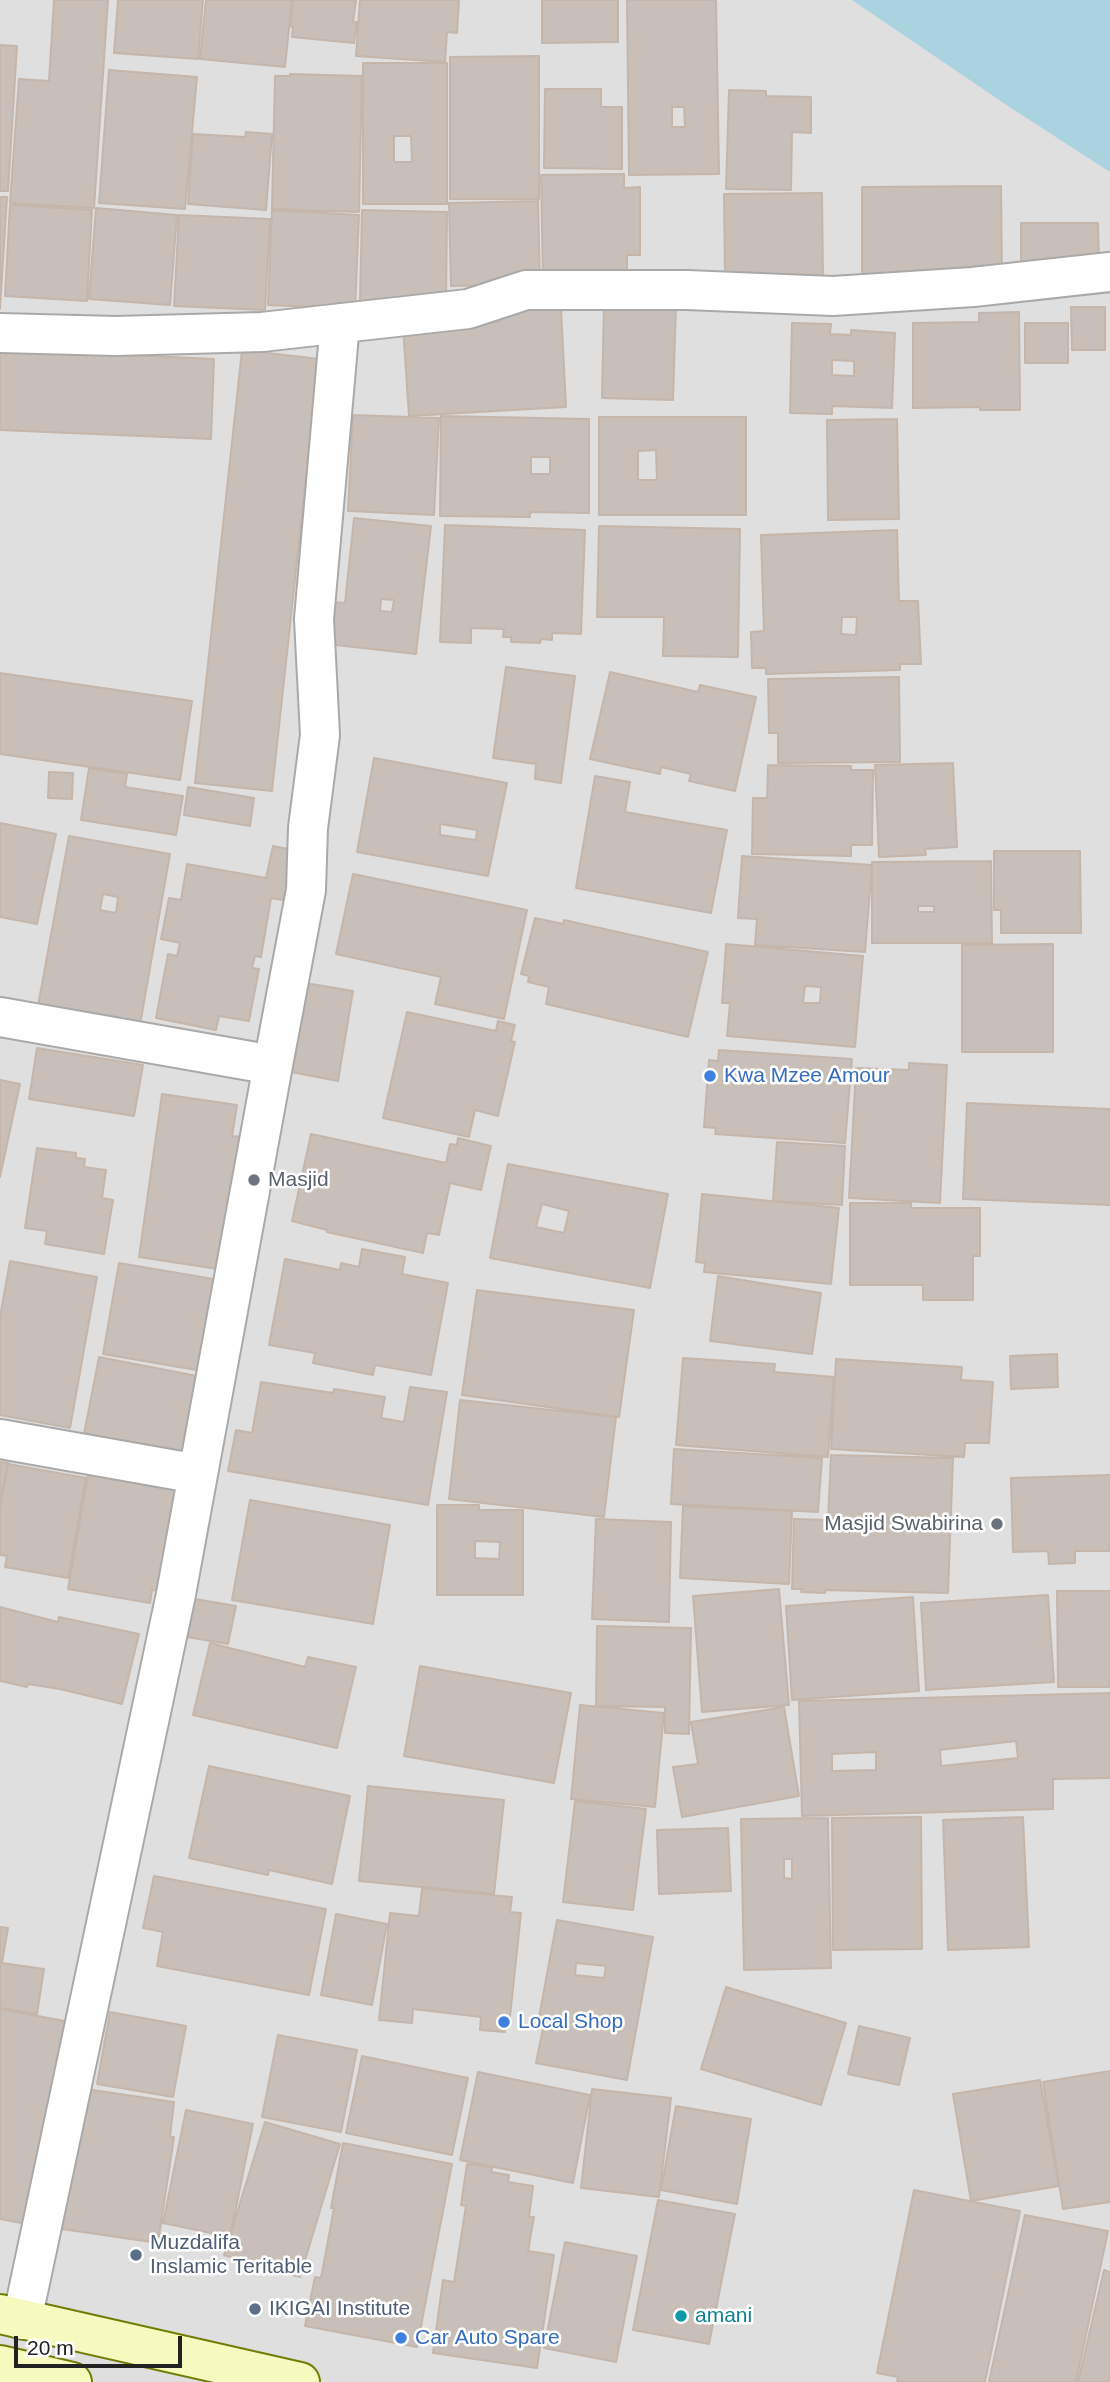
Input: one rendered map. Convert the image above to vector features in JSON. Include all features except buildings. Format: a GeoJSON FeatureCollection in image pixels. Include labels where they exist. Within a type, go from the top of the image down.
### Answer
{"type":"FeatureCollection","features":[{"type":"Feature","properties":{"kind":"main road"},"geometry":{"type":"LineString","coordinates":[[11,2317],[300,2382]]}},
{"type":"Feature","properties":{"kind":"main road"},"geometry":{"type":"LineString","coordinates":[[0,2365],[72,2382]]}},
{"type":"Feature","properties":{"kind":"street"},"geometry":{"type":"LineString","coordinates":[[0,333],[117,337],[262,332],[468,309],[526,290],[687,290],[833,296],[973,287],[1110,272]]}},
{"type":"Feature","properties":{"kind":"street"},"geometry":{"type":"LineString","coordinates":[[11,2317],[176,1594],[306,890],[308,828],[320,735],[314,619],[340,323]]}},
{"type":"Feature","properties":{"kind":"street"},"geometry":{"type":"LineString","coordinates":[[0,1017],[273,1065]]}},
{"type":"Feature","properties":{"kind":"street"},"geometry":{"type":"LineString","coordinates":[[0,1438],[198,1474]]}},
{"type":"Feature","properties":{"kind":"shaded area"},"geometry":{"type":"Polygon","coordinates":[[[0,0],[1110,0],[1110,2382],[0,2382],[0,0]]]}},
{"type":"Feature","properties":{"kind":"water"},"geometry":{"type":"Polygon","coordinates":[[[852,0],[1110,0],[1110,172],[1008,106],[852,0]]]}},
{"type":"Feature","properties":{"kind":"place","name":"Kwa Mzee Amour"},"geometry":{"type":"Point","coordinates":[710,1076]}},
{"type":"Feature","properties":{"kind":"place","name":"Masjid"},"geometry":{"type":"Point","coordinates":[254,1180]}},
{"type":"Feature","properties":{"kind":"place","name":"Masjid Swabirina"},"geometry":{"type":"Point","coordinates":[997,1524]}},
{"type":"Feature","properties":{"kind":"place","name":"Local Shop"},"geometry":{"type":"Point","coordinates":[504,2022]}},
{"type":"Feature","properties":{"kind":"place","name":"Muzdalifa Inslamic Teritable"},"geometry":{"type":"Point","coordinates":[136,2255]}},
{"type":"Feature","properties":{"kind":"place","name":"IKIGAI Institute"},"geometry":{"type":"Point","coordinates":[255,2309]}},
{"type":"Feature","properties":{"kind":"place","name":"amani"},"geometry":{"type":"Point","coordinates":[681,2316]}},
{"type":"Feature","properties":{"kind":"place","name":"Car Auto Spare"},"geometry":{"type":"Point","coordinates":[401,2338]}}]}
